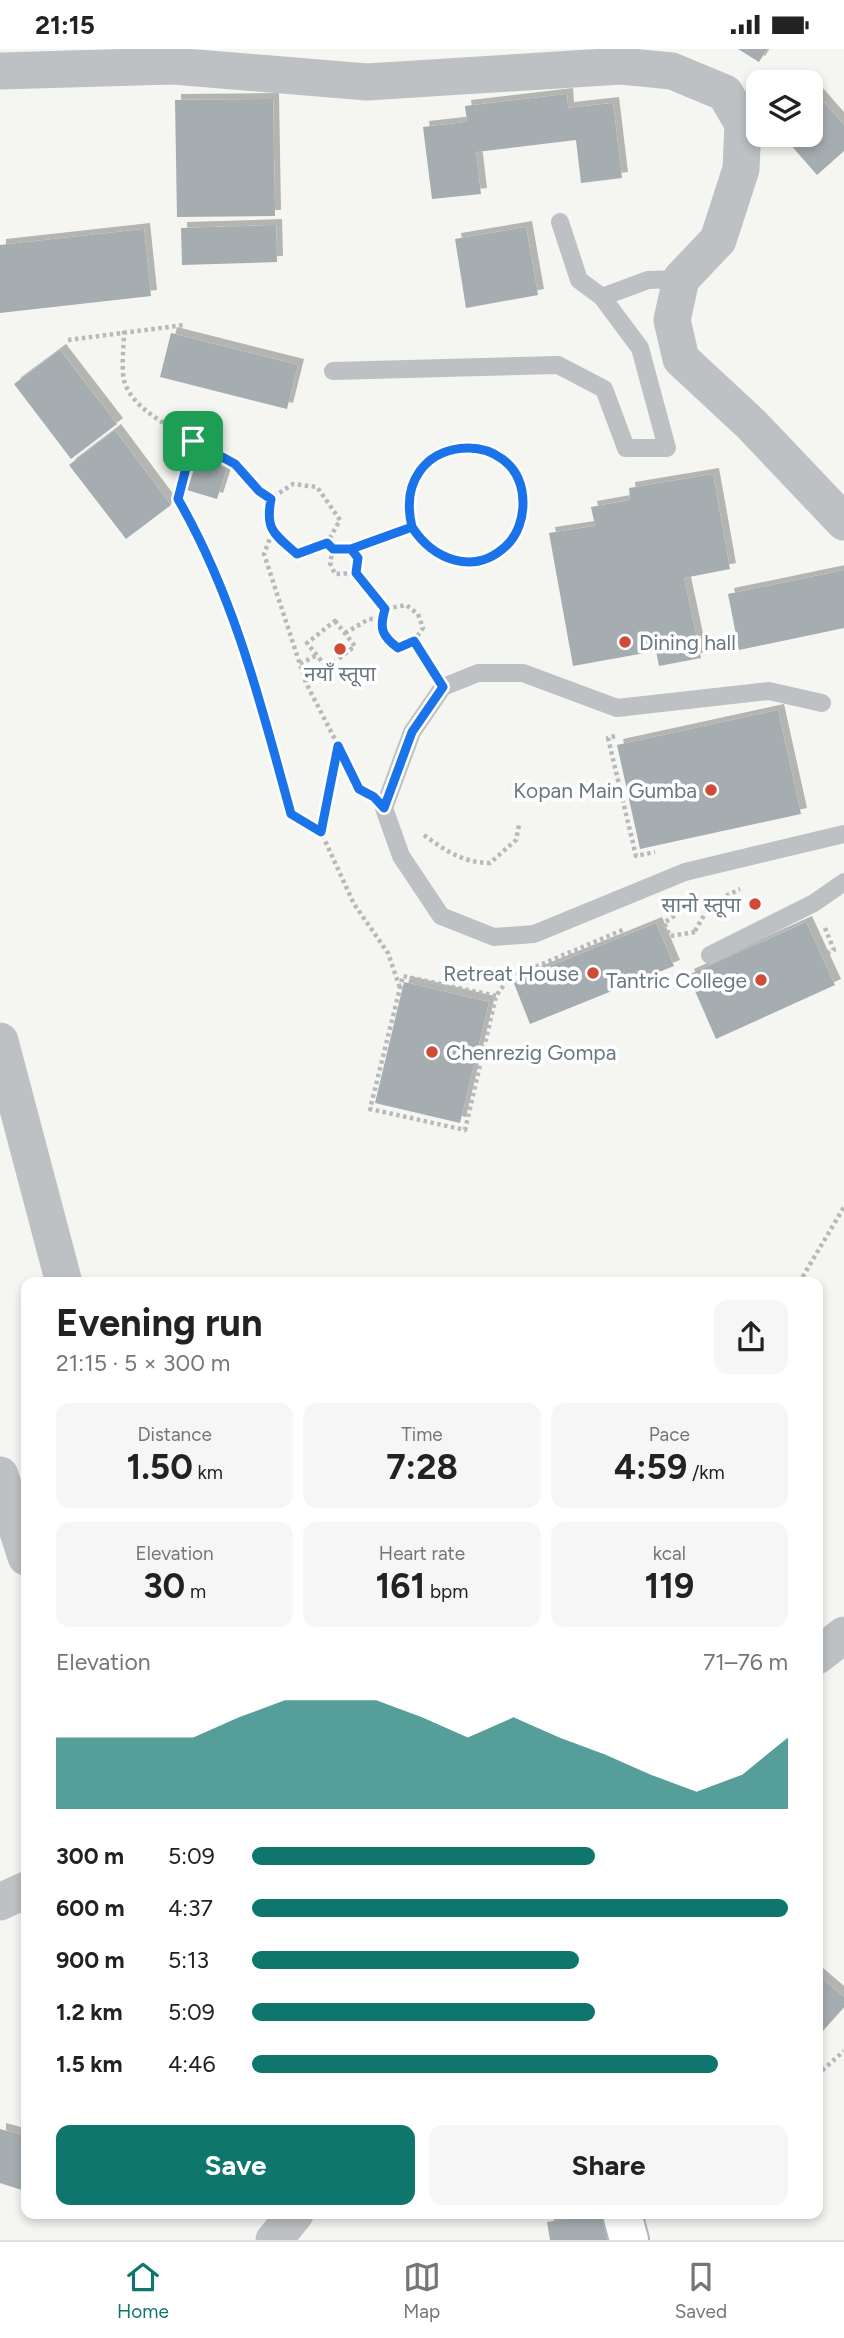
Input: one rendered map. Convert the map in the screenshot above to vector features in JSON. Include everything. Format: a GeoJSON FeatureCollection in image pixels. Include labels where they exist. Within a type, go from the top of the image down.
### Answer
{"type":"FeatureCollection","features":[{"type":"Feature","properties":{"kind":"street"},"geometry":{"type":"LineString","coordinates":[[0,71],[173,66],[367,82],[580,59],[672,71],[725,93],[743,124],[741,169],[719,240],[681,279],[672,320],[681,359],[751,424],[844,521]]}},
{"type":"Feature","properties":{"kind":"street"},"geometry":{"type":"LineString","coordinates":[[0,1041],[62,1277]]}},
{"type":"Feature","properties":{"kind":"street"},"geometry":{"type":"LineString","coordinates":[[0,1475],[21,1541]]}},
{"type":"Feature","properties":{"kind":"street"},"geometry":{"type":"LineString","coordinates":[[823,1651],[844,1635]]}},
{"type":"Feature","properties":{"kind":"street"},"geometry":{"type":"LineString","coordinates":[[0,1902],[21,1892]]}},
{"type":"Feature","properties":{"kind":"street"},"geometry":{"type":"LineString","coordinates":[[274,2240],[291,2219]]}},
{"type":"Feature","properties":{"kind":"street"},"geometry":{"type":"LineString","coordinates":[[623,2219],[629,2240]]}},
{"type":"Feature","properties":{"kind":"lane"},"geometry":{"type":"LineString","coordinates":[[333,371],[558,365],[604,389],[626,448],[667,448],[640,348],[602,296],[579,280],[561,222]]}},
{"type":"Feature","properties":{"kind":"lane"},"geometry":{"type":"LineString","coordinates":[[602,296],[648,280],[681,279]]}},
{"type":"Feature","properties":{"kind":"lane"},"geometry":{"type":"LineString","coordinates":[[822,703],[768,691],[617,708],[523,673],[478,673],[443,687],[412,732],[384,808],[401,856],[441,916],[494,937],[534,934],[685,872],[844,834]]}},
{"type":"Feature","properties":{"kind":"lane"},"geometry":{"type":"LineString","coordinates":[[710,955],[814,903],[844,882]]}},
{"type":"Feature","properties":{"kind":"path"},"geometry":{"type":"LineString","coordinates":[[68,339],[184,325]]}},
{"type":"Feature","properties":{"kind":"path"},"geometry":{"type":"LineString","coordinates":[[124,331],[124,381],[141,406],[193,441],[235,464],[259,491],[271,499]]}},
{"type":"Feature","properties":{"kind":"path"},"geometry":{"type":"LineString","coordinates":[[193,441],[178,499],[206,546],[242,639],[291,814],[321,832],[354,904],[387,953],[400,989]]}},
{"type":"Feature","properties":{"kind":"path"},"geometry":{"type":"LineString","coordinates":[[471,447],[490,452],[506,462],[517,477],[523,494],[521,521],[507,545],[492,556],[475,561],[456,561],[439,555],[423,544],[412,527],[408,508],[410,488],[419,471],[433,457],[451,448],[471,447]]}},
{"type":"Feature","properties":{"kind":"path"},"geometry":{"type":"LineString","coordinates":[[293,484],[317,487],[340,520],[327,543],[297,554],[272,533],[267,518],[271,499],[293,484]]}},
{"type":"Feature","properties":{"kind":"path"},"geometry":{"type":"LineString","coordinates":[[327,543],[333,549],[351,549],[412,527]]}},
{"type":"Feature","properties":{"kind":"path"},"geometry":{"type":"LineString","coordinates":[[272,533],[264,554],[306,683],[359,789],[374,797],[384,808],[402,815],[450,854],[480,863],[490,863],[502,854],[516,839],[519,825]]}},
{"type":"Feature","properties":{"kind":"path"},"geometry":{"type":"LineString","coordinates":[[333,549],[330,563],[335,574],[356,573]]}},
{"type":"Feature","properties":{"kind":"path"},"geometry":{"type":"LineString","coordinates":[[351,549],[358,558],[356,573],[385,609]]}},
{"type":"Feature","properties":{"kind":"path"},"geometry":{"type":"LineString","coordinates":[[406,605],[418,614],[423,628],[414,641],[398,648],[384,637],[382,619],[385,609],[406,605]]}},
{"type":"Feature","properties":{"kind":"path"},"geometry":{"type":"LineString","coordinates":[[345,633],[369,619],[382,619]]}},
{"type":"Feature","properties":{"kind":"path"},"geometry":{"type":"LineString","coordinates":[[335,621],[355,646],[327,669],[317,655],[307,643],[335,621]]}},
{"type":"Feature","properties":{"kind":"path"},"geometry":{"type":"LineString","coordinates":[[414,641],[443,687]]}},
{"type":"Feature","properties":{"kind":"path"},"geometry":{"type":"LineString","coordinates":[[300,664],[317,655]]}},
{"type":"Feature","properties":{"kind":"path"},"geometry":{"type":"LineString","coordinates":[[621,735],[608,738],[636,856],[663,850]]}},
{"type":"Feature","properties":{"kind":"path"},"geometry":{"type":"LineString","coordinates":[[321,832],[338,746]]}},
{"type":"Feature","properties":{"kind":"path"},"geometry":{"type":"LineString","coordinates":[[695,932],[710,903],[748,885]]}},
{"type":"Feature","properties":{"kind":"path"},"geometry":{"type":"LineString","coordinates":[[662,914],[700,898],[664,923],[670,936],[695,932]]}},
{"type":"Feature","properties":{"kind":"path"},"geometry":{"type":"LineString","coordinates":[[496,996],[404,977],[370,1109],[465,1130],[496,996],[509,978],[636,925]]}},
{"type":"Feature","properties":{"kind":"path"},"geometry":{"type":"LineString","coordinates":[[695,932],[710,955]]}},
{"type":"Feature","properties":{"kind":"path"},"geometry":{"type":"LineString","coordinates":[[803,1277],[844,1207]]}},
{"type":"Feature","properties":{"kind":"path"},"geometry":{"type":"LineString","coordinates":[[823,2070],[844,2051]]}},
{"type":"Feature","properties":{"kind":"building"},"geometry":{"type":"Polygon","coordinates":[[[738,49],[767,49],[759,62],[738,49]]]}},
{"type":"Feature","properties":{"kind":"building"},"geometry":{"type":"Polygon","coordinates":[[[567,94],[568,108],[613,103],[622,178],[581,183],[576,140],[476,152],[481,194],[432,199],[423,127],[467,122],[465,106],[567,94]]]}},
{"type":"Feature","properties":{"kind":"building"},"geometry":{"type":"Polygon","coordinates":[[[273,99],[275,216],[177,217],[175,100],[273,99]]]}},
{"type":"Feature","properties":{"kind":"building"},"geometry":{"type":"Polygon","coordinates":[[[823,101],[844,125],[844,151],[817,175],[792,147],[823,147],[823,101]]]}},
{"type":"Feature","properties":{"kind":"building"},"geometry":{"type":"Polygon","coordinates":[[[276,225],[277,262],[182,265],[181,228],[276,225]]]}},
{"type":"Feature","properties":{"kind":"building"},"geometry":{"type":"Polygon","coordinates":[[[526,227],[538,295],[466,308],[455,239],[526,227]]]}},
{"type":"Feature","properties":{"kind":"building"},"geometry":{"type":"Polygon","coordinates":[[[144,229],[151,296],[0,313],[0,245],[144,229]]]}},
{"type":"Feature","properties":{"kind":"building"},"geometry":{"type":"Polygon","coordinates":[[[171,333],[298,365],[287,409],[160,377],[171,333]]]}},
{"type":"Feature","properties":{"kind":"building"},"geometry":{"type":"Polygon","coordinates":[[[60,350],[117,424],[71,459],[14,384],[60,350]]]}},
{"type":"Feature","properties":{"kind":"building"},"geometry":{"type":"Polygon","coordinates":[[[115,430],[171,505],[126,539],[69,465],[115,430]]]}},
{"type":"Feature","properties":{"kind":"building"},"geometry":{"type":"Polygon","coordinates":[[[198,458],[227,468],[217,499],[187,490],[198,458]]]}},
{"type":"Feature","properties":{"kind":"building"},"geometry":{"type":"Polygon","coordinates":[[[713,474],[730,569],[684,578],[701,658],[659,666],[656,651],[573,666],[549,533],[595,526],[591,507],[630,500],[629,488],[713,474]]]}},
{"type":"Feature","properties":{"kind":"building"},"geometry":{"type":"Polygon","coordinates":[[[844,570],[844,628],[739,650],[728,594],[844,570]]]}},
{"type":"Feature","properties":{"kind":"building","name":"Kopan Main Gumba"},"geometry":{"type":"Polygon","coordinates":[[[778,710],[801,814],[640,849],[617,745],[778,710]]]}},
{"type":"Feature","properties":{"kind":"building","name":"Tantric College"},"geometry":{"type":"Polygon","coordinates":[[[806,922],[835,985],[716,1039],[688,975],[806,922]]]}},
{"type":"Feature","properties":{"kind":"building","name":"Retreat House"},"geometry":{"type":"Polygon","coordinates":[[[656,923],[674,966],[530,1024],[513,981],[656,923]]]}},
{"type":"Feature","properties":{"kind":"building","name":"Chenrezig Gompa"},"geometry":{"type":"Polygon","coordinates":[[[404,982],[489,1002],[460,1123],[375,1103],[404,982]]]}},
{"type":"Feature","properties":{"kind":"building"},"geometry":{"type":"Polygon","coordinates":[[[823,1979],[844,1997],[844,2007],[823,2030],[823,1979]]]}},
{"type":"Feature","properties":{"kind":"building"},"geometry":{"type":"Polygon","coordinates":[[[0,2129],[21,2135],[21,2190],[0,2183],[0,2129]]]}},
{"type":"Feature","properties":{"kind":"building"},"geometry":{"type":"Polygon","coordinates":[[[605,2219],[607,2240],[550,2240],[547,2222],[605,2219]]]}},
{"type":"Feature","properties":{"kind":"place","name":"Dining hall"},"geometry":{"type":"Point","coordinates":[625,642]}},
{"type":"Feature","properties":{"kind":"place","name":"नयाँ स्तूपा"},"geometry":{"type":"Point","coordinates":[340,649]}},
{"type":"Feature","properties":{"kind":"place","name":"Kopan Main Gumba"},"geometry":{"type":"Point","coordinates":[711,790]}},
{"type":"Feature","properties":{"kind":"place","name":"सानो स्तूपा"},"geometry":{"type":"Point","coordinates":[755,904]}},
{"type":"Feature","properties":{"kind":"place","name":"Retreat House"},"geometry":{"type":"Point","coordinates":[593,973]}},
{"type":"Feature","properties":{"kind":"place","name":"Tantric College"},"geometry":{"type":"Point","coordinates":[761,980]}},
{"type":"Feature","properties":{"kind":"place","name":"Chenrezig Gompa"},"geometry":{"type":"Point","coordinates":[432,1052]}},
{"type":"Feature","properties":{"kind":"route"},"geometry":{"type":"LineString","coordinates":[[193,441],[178,499],[206,546],[251,664],[291,814],[321,832],[338,746],[359,789],[374,797],[384,808],[395,772],[412,732],[443,687],[414,641],[398,648],[384,637],[381,625],[385,609],[356,573],[358,558],[356,551],[351,549],[412,527],[423,544],[439,555],[456,561],[475,561],[492,556],[507,545],[518,530],[523,512],[523,494],[517,477],[506,462],[490,452],[471,447],[451,448],[433,457],[419,471],[410,488],[408,508],[412,527],[351,549],[333,549],[327,543],[297,554],[272,533],[267,518],[271,499],[259,491],[235,464],[193,441]]}}]}
